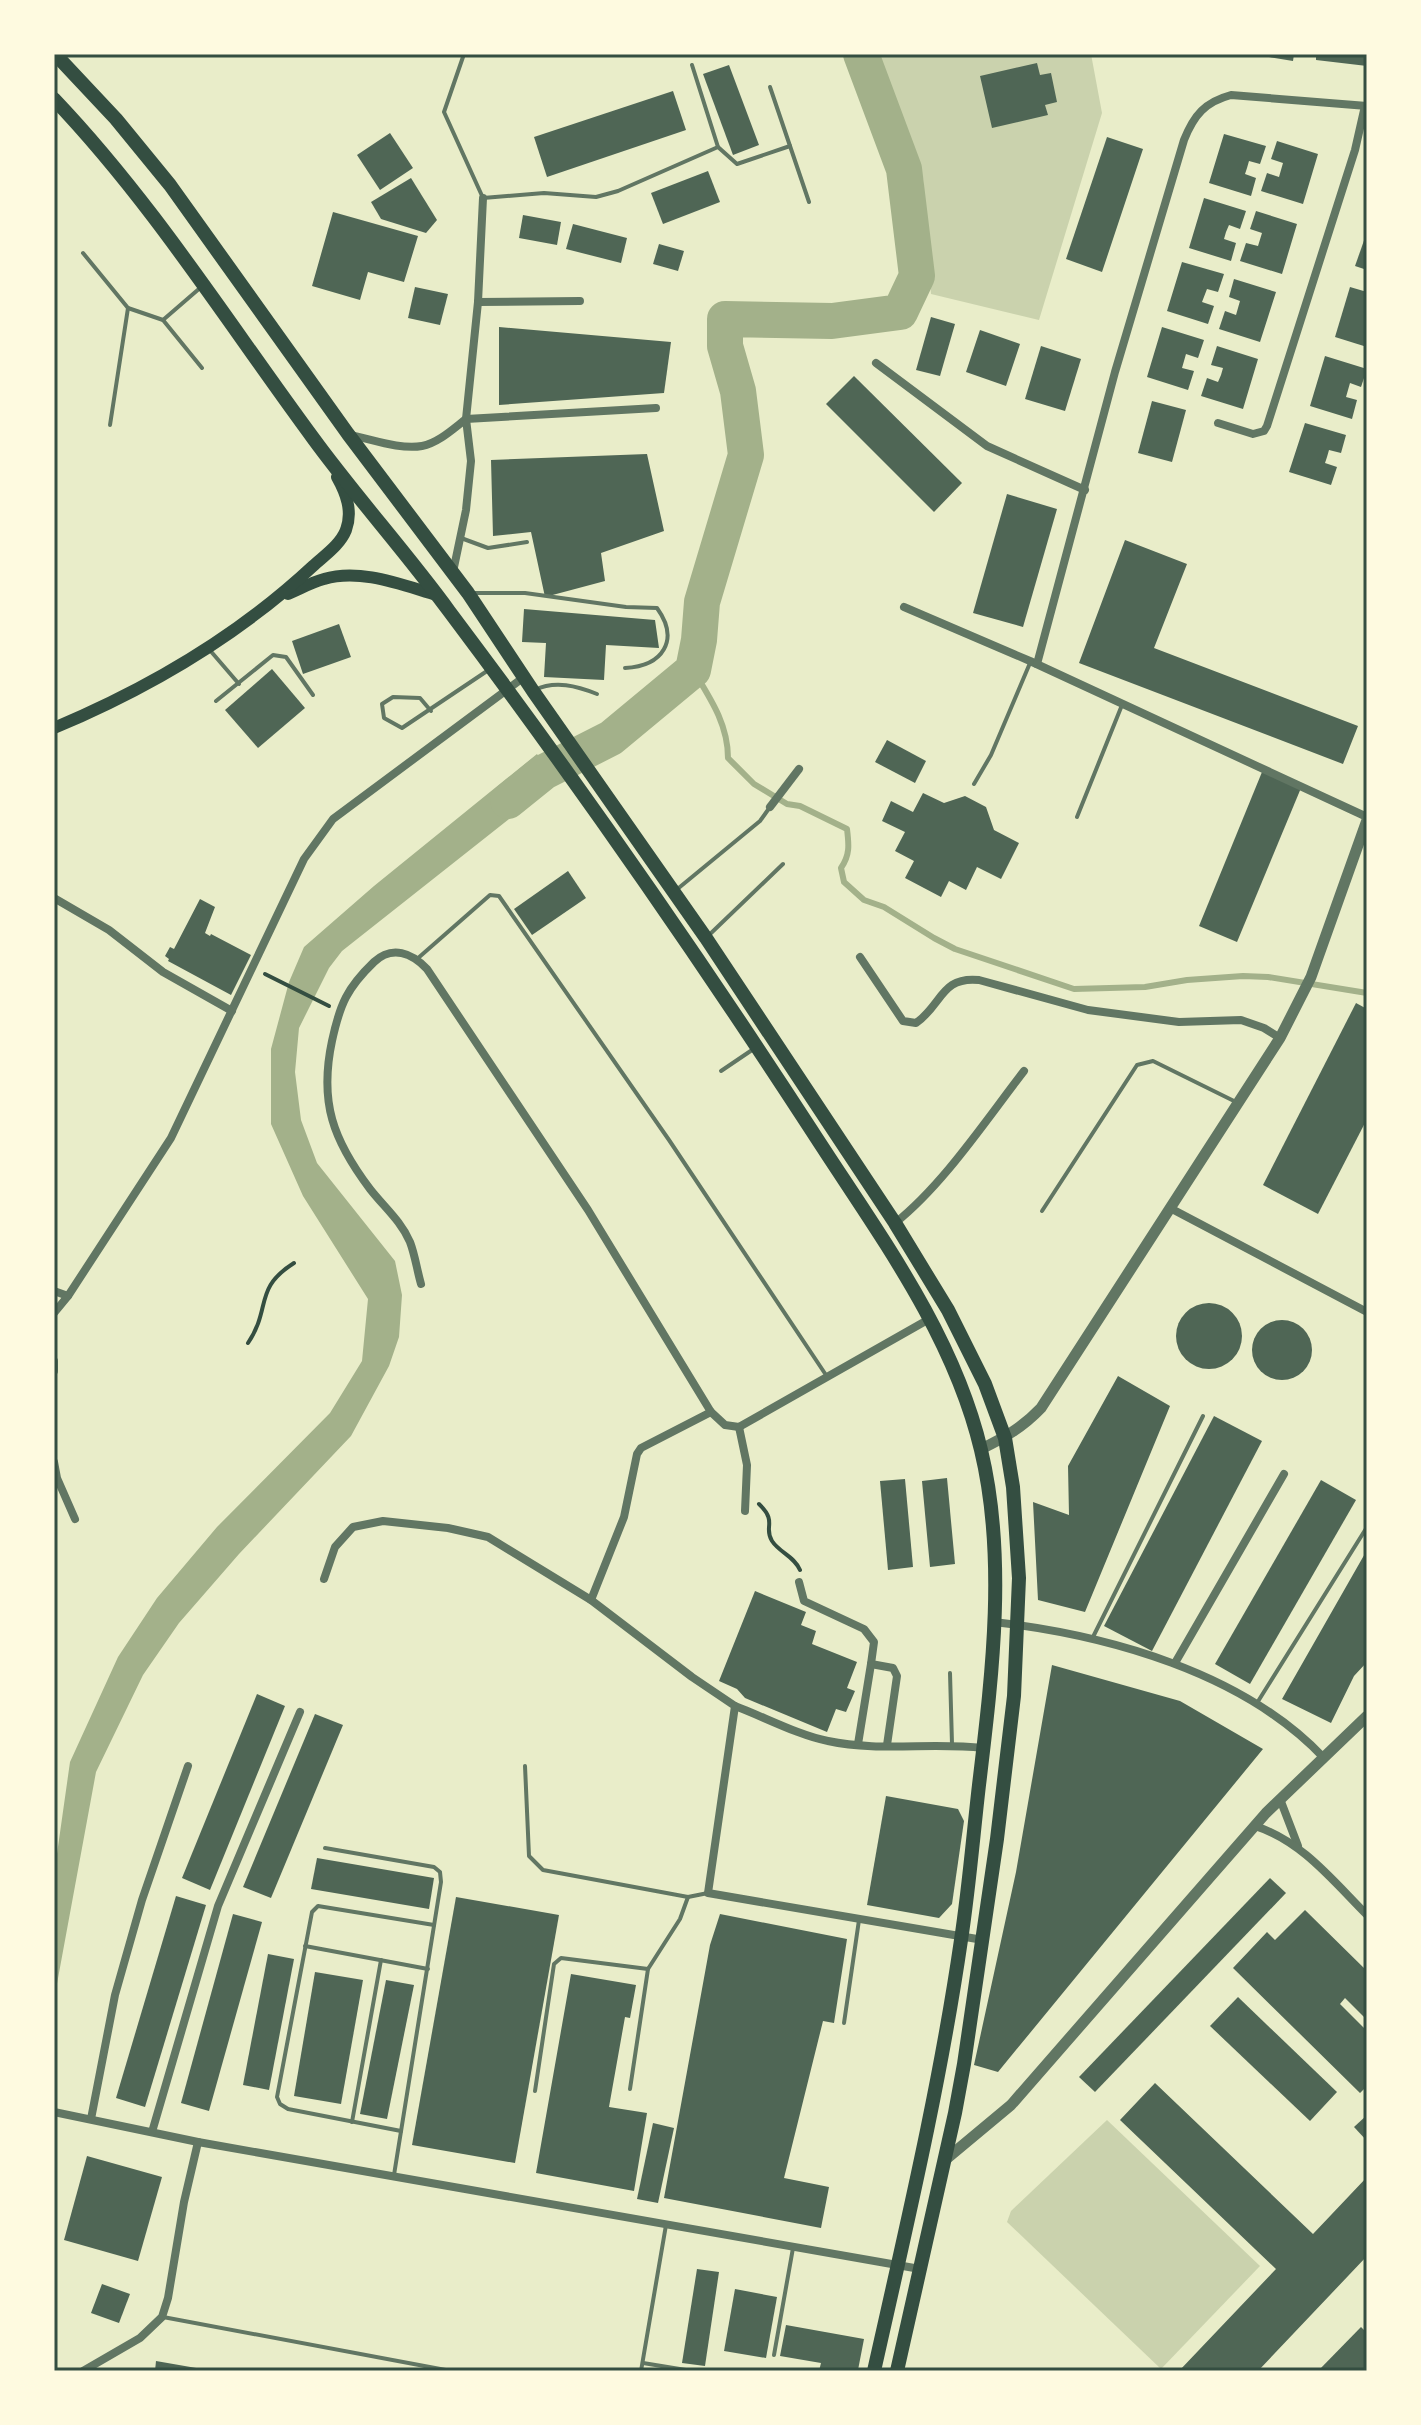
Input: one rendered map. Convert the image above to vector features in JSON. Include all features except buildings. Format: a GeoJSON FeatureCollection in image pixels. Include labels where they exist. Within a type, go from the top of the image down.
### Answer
{"type":"FeatureCollection","features":[{"type":"Feature","properties":{"kind":"main road"},"geometry":{"type":"LineString","coordinates":[[55,54],[116,119],[170,185],[348,434],[468,593],[706,938],[895,1223],[954,1323],[985,1384],[1005,1438],[1013,1487],[1019,1578],[1014,1696],[983,1940],[958,2101],[897,2371]]}},
{"type":"Feature","properties":{"kind":"main road"},"geometry":{"type":"LineString","coordinates":[[54,99],[103,151],[205,284],[314,440],[437,595],[579,788],[757,1047],[931,1318],[960,1385],[981,1449],[993,1543],[994,1622],[962,1938],[933,2102],[874,2371]]}},
{"type":"Feature","properties":{"kind":"main road"},"geometry":{"type":"LineString","coordinates":[[54,728],[150,684],[278,599],[338,544],[346,529],[349,512],[346,493],[314,440]]}},
{"type":"Feature","properties":{"kind":"main road"},"geometry":{"type":"LineString","coordinates":[[278,599],[324,579],[342,576],[370,577],[437,595]]}},
{"type":"Feature","properties":{"kind":"street"},"geometry":{"type":"LineString","coordinates":[[1034,662],[1157,228],[1184,140],[1198,112],[1215,100],[1231,95],[1366,106],[1355,150],[1267,426],[1264,431],[1253,434],[1218,423]]}},
{"type":"Feature","properties":{"kind":"street"},"geometry":{"type":"LineString","coordinates":[[453,572],[461,538],[471,461],[466,419],[478,302],[483,198]]}},
{"type":"Feature","properties":{"kind":"street"},"geometry":{"type":"LineString","coordinates":[[478,302],[580,301]]}},
{"type":"Feature","properties":{"kind":"street"},"geometry":{"type":"LineString","coordinates":[[876,363],[987,446],[1085,490]]}},
{"type":"Feature","properties":{"kind":"street"},"geometry":{"type":"LineString","coordinates":[[348,434],[421,446],[444,436],[466,419],[656,408]]}},
{"type":"Feature","properties":{"kind":"street"},"geometry":{"type":"LineString","coordinates":[[904,607],[1034,662],[1367,818],[1311,977],[1280,1038],[1041,1408],[1027,1424],[981,1449]]}},
{"type":"Feature","properties":{"kind":"street"},"geometry":{"type":"LineString","coordinates":[[54,1313],[171,1138],[304,859],[333,819],[524,677]]}},
{"type":"Feature","properties":{"kind":"street"},"geometry":{"type":"LineString","coordinates":[[770,807],[799,769]]}},
{"type":"Feature","properties":{"kind":"street"},"geometry":{"type":"LineString","coordinates":[[54,898],[109,930],[163,972],[232,1011]]}},
{"type":"Feature","properties":{"kind":"street"},"geometry":{"type":"LineString","coordinates":[[421,1284],[410,1242],[393,1214],[371,1190],[342,1148],[326,1100],[330,1054],[339,1011],[354,981],[381,956],[394,952],[407,953],[427,969],[588,1210],[711,1412],[725,1425],[739,1427],[931,1318]]}},
{"type":"Feature","properties":{"kind":"street"},"geometry":{"type":"LineString","coordinates":[[860,957],[903,1021],[916,1023],[925,1017],[948,986],[963,978],[1088,1010],[1179,1022],[1241,1020],[1280,1038]]}},
{"type":"Feature","properties":{"kind":"street"},"geometry":{"type":"LineString","coordinates":[[895,1223],[910,1211],[970,1142],[1024,1071]]}},
{"type":"Feature","properties":{"kind":"street"},"geometry":{"type":"LineString","coordinates":[[1170,1208],[1367,1312]]}},
{"type":"Feature","properties":{"kind":"street"},"geometry":{"type":"LineString","coordinates":[[54,1291],[68,1296]]}},
{"type":"Feature","properties":{"kind":"street"},"geometry":{"type":"LineString","coordinates":[[54,1361],[54,1371]]}},
{"type":"Feature","properties":{"kind":"street"},"geometry":{"type":"LineString","coordinates":[[591,1600],[624,1517],[641,1448],[711,1412]]}},
{"type":"Feature","properties":{"kind":"street"},"geometry":{"type":"LineString","coordinates":[[739,1427],[747,1465],[745,1511]]}},
{"type":"Feature","properties":{"kind":"street"},"geometry":{"type":"LineString","coordinates":[[54,1462],[57,1478],[75,1519]]}},
{"type":"Feature","properties":{"kind":"street"},"geometry":{"type":"LineString","coordinates":[[1175,1663],[1284,1474]]}},
{"type":"Feature","properties":{"kind":"street"},"geometry":{"type":"LineString","coordinates":[[324,1579],[335,1547],[353,1527],[383,1521],[448,1528],[488,1537],[591,1600],[735,1706],[826,1741],[887,1745],[952,1744],[983,1748]]}},
{"type":"Feature","properties":{"kind":"street"},"geometry":{"type":"LineString","coordinates":[[799,1582],[804,1601],[864,1629],[874,1642],[858,1744]]}},
{"type":"Feature","properties":{"kind":"street"},"geometry":{"type":"LineString","coordinates":[[994,1622],[1092,1639],[1175,1663],[1257,1703],[1304,1737],[1324,1758]]}},
{"type":"Feature","properties":{"kind":"street"},"geometry":{"type":"LineString","coordinates":[[871,1664],[893,1668],[897,1676],[887,1745]]}},
{"type":"Feature","properties":{"kind":"street"},"geometry":{"type":"LineString","coordinates":[[735,1706],[708,1893],[983,1940]]}},
{"type":"Feature","properties":{"kind":"street"},"geometry":{"type":"LineString","coordinates":[[152,2132],[218,1906],[300,1712]]}},
{"type":"Feature","properties":{"kind":"street"},"geometry":{"type":"LineString","coordinates":[[945,2160],[1011,2105],[1255,1826],[1367,1716]]}},
{"type":"Feature","properties":{"kind":"street"},"geometry":{"type":"LineString","coordinates":[[91,2119],[119,1982],[142,1900],[188,1766]]}},
{"type":"Feature","properties":{"kind":"street"},"geometry":{"type":"LineString","coordinates":[[1280,1799],[1298,1847]]}},
{"type":"Feature","properties":{"kind":"street"},"geometry":{"type":"LineString","coordinates":[[1255,1826],[1272,1831],[1298,1847],[1367,1915]]}},
{"type":"Feature","properties":{"kind":"street"},"geometry":{"type":"LineString","coordinates":[[54,2112],[198,2142],[920,2269]]}},
{"type":"Feature","properties":{"kind":"street"},"geometry":{"type":"LineString","coordinates":[[83,2371],[140,2338],[162,2317],[198,2142]]}},
{"type":"Feature","properties":{"kind":"lane"},"geometry":{"type":"LineString","coordinates":[[464,54],[444,112],[483,198],[544,193],[596,197],[618,191],[718,147]]}},
{"type":"Feature","properties":{"kind":"lane"},"geometry":{"type":"LineString","coordinates":[[692,65],[718,147],[737,164],[790,146]]}},
{"type":"Feature","properties":{"kind":"lane"},"geometry":{"type":"LineString","coordinates":[[770,87],[809,202]]}},
{"type":"Feature","properties":{"kind":"lane"},"geometry":{"type":"LineString","coordinates":[[83,253],[128,308],[163,320],[202,368]]}},
{"type":"Feature","properties":{"kind":"lane"},"geometry":{"type":"LineString","coordinates":[[163,320],[205,284]]}},
{"type":"Feature","properties":{"kind":"lane"},"geometry":{"type":"LineString","coordinates":[[110,425],[128,308]]}},
{"type":"Feature","properties":{"kind":"lane"},"geometry":{"type":"LineString","coordinates":[[461,538],[488,548],[527,542]]}},
{"type":"Feature","properties":{"kind":"lane"},"geometry":{"type":"LineString","coordinates":[[468,593],[525,593],[626,607],[657,608],[666,622],[667,646],[657,659],[625,668]]}},
{"type":"Feature","properties":{"kind":"lane"},"geometry":{"type":"LineString","coordinates":[[207,646],[239,684]]}},
{"type":"Feature","properties":{"kind":"lane"},"geometry":{"type":"LineString","coordinates":[[216,701],[273,655],[280,654],[286,657],[313,695]]}},
{"type":"Feature","properties":{"kind":"lane"},"geometry":{"type":"LineString","coordinates":[[974,784],[991,755],[1034,662]]}},
{"type":"Feature","properties":{"kind":"lane"},"geometry":{"type":"LineString","coordinates":[[431,711],[420,698],[393,697],[382,704],[384,718],[402,728],[431,711],[492,668]]}},
{"type":"Feature","properties":{"kind":"lane"},"geometry":{"type":"LineString","coordinates":[[533,691],[545,685],[577,686],[597,694]]}},
{"type":"Feature","properties":{"kind":"lane"},"geometry":{"type":"LineString","coordinates":[[1077,817],[1123,703]]}},
{"type":"Feature","properties":{"kind":"lane"},"geometry":{"type":"LineString","coordinates":[[673,892],[760,821],[770,807]]}},
{"type":"Feature","properties":{"kind":"lane"},"geometry":{"type":"LineString","coordinates":[[706,938],[783,864]]}},
{"type":"Feature","properties":{"kind":"lane"},"geometry":{"type":"LineString","coordinates":[[417,959],[490,895],[499,896],[669,1140],[827,1377]]}},
{"type":"Feature","properties":{"kind":"lane"},"geometry":{"type":"LineString","coordinates":[[721,1071],[757,1047]]}},
{"type":"Feature","properties":{"kind":"lane"},"geometry":{"type":"LineString","coordinates":[[1042,1211],[1137,1065],[1153,1061],[1238,1103]]}},
{"type":"Feature","properties":{"kind":"lane"},"geometry":{"type":"LineString","coordinates":[[1092,1639],[1203,1416]]}},
{"type":"Feature","properties":{"kind":"lane"},"geometry":{"type":"LineString","coordinates":[[1257,1703],[1367,1527]]}},
{"type":"Feature","properties":{"kind":"lane"},"geometry":{"type":"LineString","coordinates":[[950,1673],[952,1744]]}},
{"type":"Feature","properties":{"kind":"lane"},"geometry":{"type":"LineString","coordinates":[[525,1766],[529,1856],[543,1870],[688,1897],[708,1893]]}},
{"type":"Feature","properties":{"kind":"lane"},"geometry":{"type":"LineString","coordinates":[[325,1848],[434,1867],[440,1872],[428,1969],[394,2176]]}},
{"type":"Feature","properties":{"kind":"lane"},"geometry":{"type":"LineString","coordinates":[[630,2089],[648,1969],[680,1919],[688,1897]]}},
{"type":"Feature","properties":{"kind":"lane"},"geometry":{"type":"LineString","coordinates":[[401,2131],[288,2109],[280,2104],[277,2097],[312,1912],[318,1906],[434,1925]]}},
{"type":"Feature","properties":{"kind":"lane"},"geometry":{"type":"LineString","coordinates":[[844,2023],[859,1920]]}},
{"type":"Feature","properties":{"kind":"lane"},"geometry":{"type":"LineString","coordinates":[[305,1946],[428,1969]]}},
{"type":"Feature","properties":{"kind":"lane"},"geometry":{"type":"LineString","coordinates":[[535,2091],[554,1964],[561,1958],[648,1969]]}},
{"type":"Feature","properties":{"kind":"lane"},"geometry":{"type":"LineString","coordinates":[[352,2122],[381,1960]]}},
{"type":"Feature","properties":{"kind":"lane"},"geometry":{"type":"LineString","coordinates":[[641,2371],[667,2223]]}},
{"type":"Feature","properties":{"kind":"lane"},"geometry":{"type":"LineString","coordinates":[[774,2355],[794,2245]]}},
{"type":"Feature","properties":{"kind":"lane"},"geometry":{"type":"LineString","coordinates":[[162,2317],[451,2371]]}},
{"type":"Feature","properties":{"kind":"lane"},"geometry":{"type":"LineString","coordinates":[[643,2363],[692,2371]]}},
{"type":"Feature","properties":{"kind":"path"},"geometry":{"type":"LineString","coordinates":[[265,974],[330,1006]]}},
{"type":"Feature","properties":{"kind":"path"},"geometry":{"type":"LineString","coordinates":[[248,1343],[259,1326],[267,1286],[277,1274],[294,1263]]}},
{"type":"Feature","properties":{"kind":"path"},"geometry":{"type":"LineString","coordinates":[[748,1495],[767,1512],[772,1542],[797,1563],[799,1582]]}},
{"type":"Feature","properties":{"kind":"shaded area"},"geometry":{"type":"Polygon","coordinates":[[[876,54],[1091,54],[1102,113],[1039,320],[931,294],[923,177],[876,54]]]}},
{"type":"Feature","properties":{"kind":"shaded area"},"geometry":{"type":"Polygon","coordinates":[[[537,754],[556,782],[342,951],[329,968],[299,1028],[295,1072],[301,1120],[317,1163],[395,1261],[402,1295],[399,1337],[389,1366],[351,1436],[239,1554],[179,1623],[143,1675],[96,1772],[54,2000],[54,1875],[70,1762],[118,1657],[157,1598],[217,1527],[330,1413],[362,1361],[368,1299],[303,1196],[271,1124],[271,1049],[289,982],[304,947],[537,754]]]}},
{"type":"Feature","properties":{"kind":"shaded area"},"geometry":{"type":"Polygon","coordinates":[[[1107,2120],[1260,2266],[1161,2369],[1007,2222],[1011,2211],[1107,2120]]]}},
{"type":"Feature","properties":{"kind":"waterway"},"geometry":{"type":"LineString","coordinates":[[508,801],[544,772],[611,738],[693,670],[702,602],[746,455],[738,391],[725,346],[725,319],[832,321],[900,312],[917,276],[904,169],[861,54]]}},
{"type":"Feature","properties":{"kind":"waterway"},"geometry":{"type":"LineString","coordinates":[[693,670],[721,723],[728,758],[754,784],[787,804],[800,806],[847,829],[848,850],[841,868],[844,882],[864,900],[884,907],[955,949],[1074,989],[1145,987],[1243,976],[1268,977],[1367,993]]}}]}
